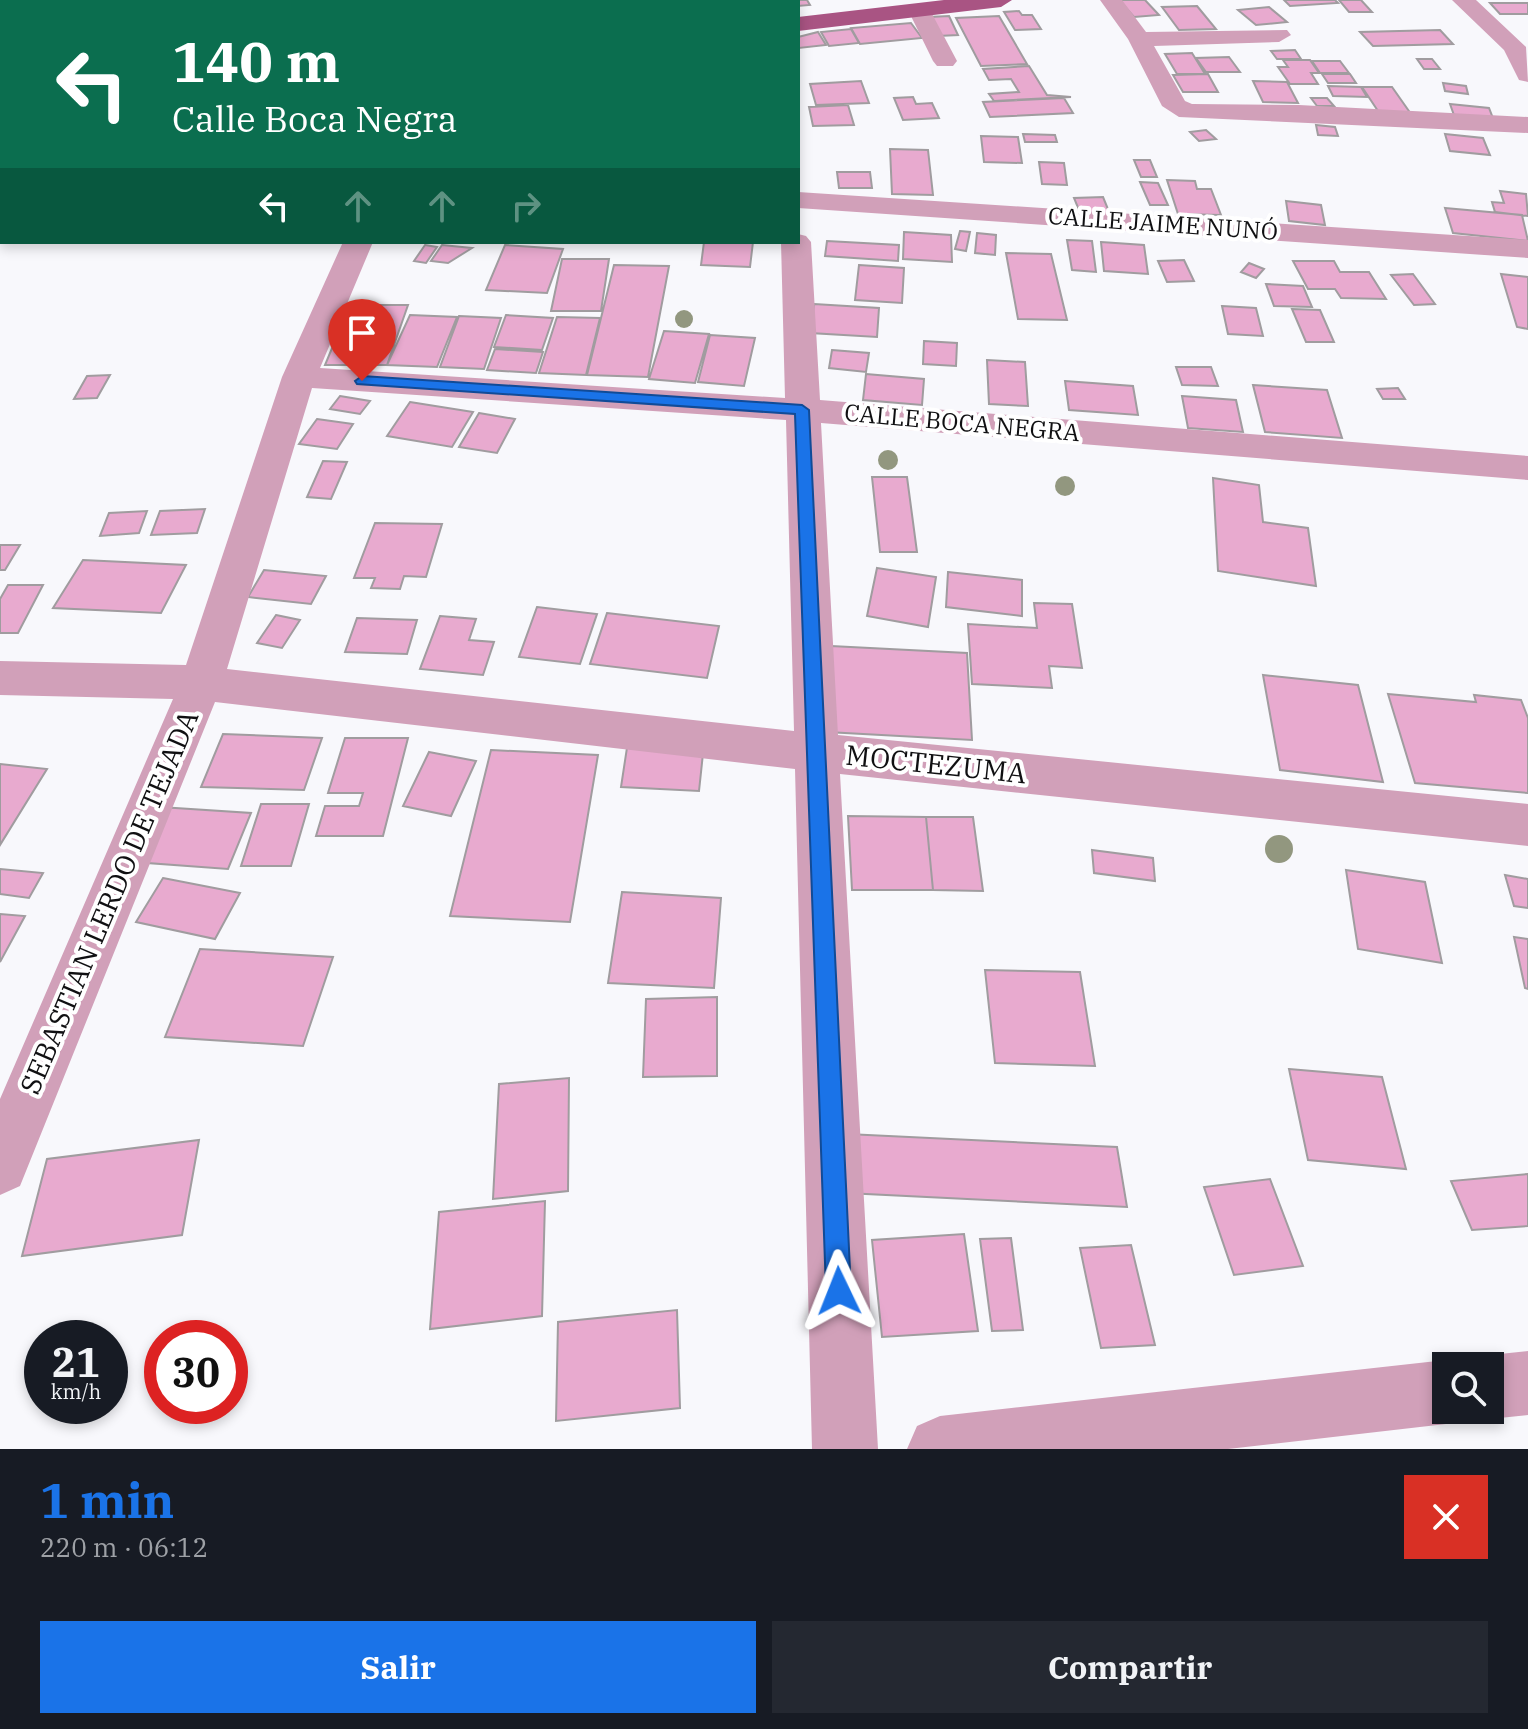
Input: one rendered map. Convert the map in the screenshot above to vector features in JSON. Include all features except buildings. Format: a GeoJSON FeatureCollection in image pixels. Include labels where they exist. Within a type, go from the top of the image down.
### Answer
{"type":"FeatureCollection","features":[{"type":"Feature","properties":{"kind":"main road"},"geometry":{"type":"LineString","coordinates":[[800,24],[1001,0]]}},
{"type":"Feature","properties":{"kind":"street"},"geometry":{"type":"LineString","coordinates":[[1111,0],[1139,39],[1175,106],[1188,112],[1299,113],[1528,125]]}},
{"type":"Feature","properties":{"kind":"street"},"geometry":{"type":"LineString","coordinates":[[1463,0],[1514,47],[1528,75]]}},
{"type":"Feature","properties":{"kind":"street"},"geometry":{"type":"LineString","coordinates":[[919,10],[945,61]]}},
{"type":"Feature","properties":{"kind":"street"},"geometry":{"type":"LineString","coordinates":[[1139,39],[1279,35]]}},
{"type":"Feature","properties":{"kind":"street","name":"CALLE JAIME NUNÓ"},"geometry":{"type":"LineString","coordinates":[[800,200],[1528,249]]}},
{"type":"Feature","properties":{"kind":"street","name":"SEBASTIAN LERDO DE TEJADA"},"geometry":{"type":"LineString","coordinates":[[5,1141],[201,683],[299,377],[357,244]]}},
{"type":"Feature","properties":{"kind":"street"},"geometry":{"type":"LineString","coordinates":[[796,244],[845,1449]]}},
{"type":"Feature","properties":{"kind":"street","name":"CALLE BOCA NEGRA"},"geometry":{"type":"LineString","coordinates":[[299,377],[802,410],[1528,468]]}},
{"type":"Feature","properties":{"kind":"street","name":"MOCTEZUMA"},"geometry":{"type":"LineString","coordinates":[[0,678],[201,683],[815,752],[1528,825]]}},
{"type":"Feature","properties":{"kind":"street"},"geometry":{"type":"LineString","coordinates":[[1504,1386],[1528,1383]]}},
{"type":"Feature","properties":{"kind":"street"},"geometry":{"type":"LineString","coordinates":[[940,1449],[1432,1394]]}},
{"type":"Feature","properties":{"kind":"route"},"geometry":{"type":"LineString","coordinates":[[362,381],[802,410],[839,1291]]}}]}
